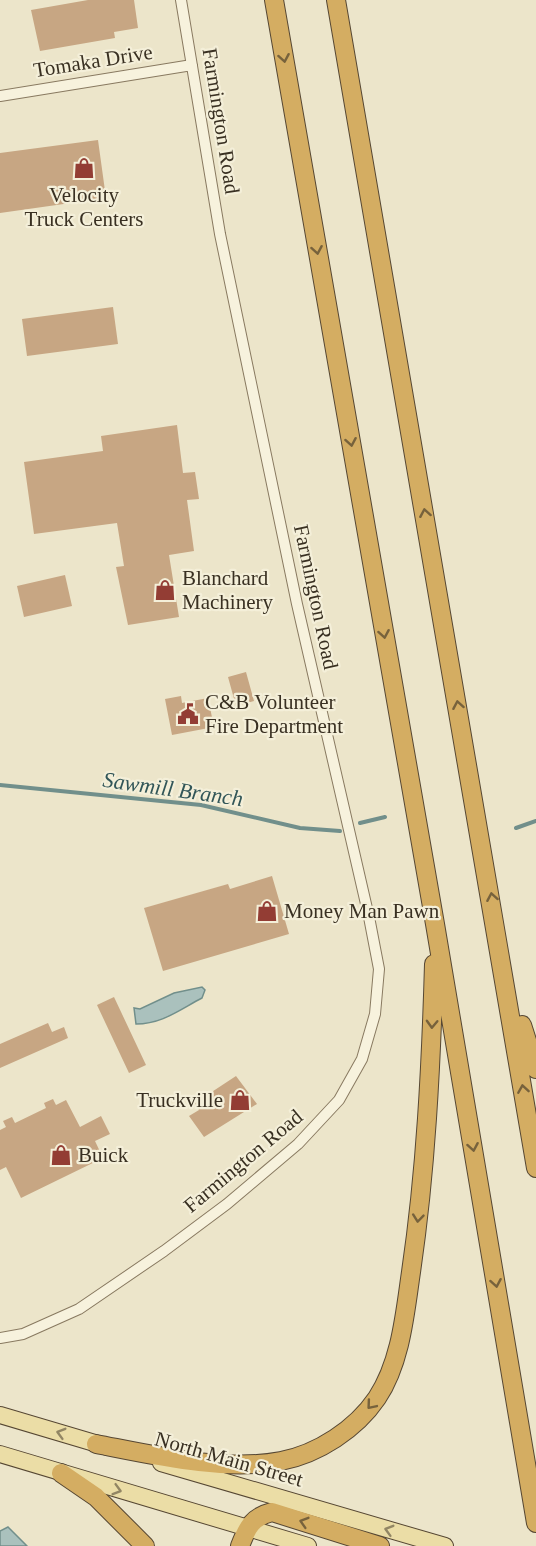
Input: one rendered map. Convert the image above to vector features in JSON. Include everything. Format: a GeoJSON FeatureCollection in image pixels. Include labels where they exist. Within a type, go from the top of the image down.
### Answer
{"type":"FeatureCollection","features":[{"type":"Feature","properties":{"kind":"highway"},"geometry":{"type":"LineString","coordinates":[[274,0],[435,924],[536,1523]]}},
{"type":"Feature","properties":{"kind":"highway"},"geometry":{"type":"LineString","coordinates":[[336,0],[503,964],[536,1168]]}},
{"type":"Feature","properties":{"kind":"highway"},"geometry":{"type":"LineString","coordinates":[[96,1444],[166,1457],[231,1463],[281,1461],[321,1447],[354,1425],[377,1397],[397,1352],[417,1230],[432,1050],[435,924]]}},
{"type":"Feature","properties":{"kind":"highway"},"geometry":{"type":"LineString","coordinates":[[503,964],[536,1069]]}},
{"type":"Feature","properties":{"kind":"highway"},"geometry":{"type":"LineString","coordinates":[[61,1473],[96,1497],[145,1546]]}},
{"type":"Feature","properties":{"kind":"highway"},"geometry":{"type":"LineString","coordinates":[[240,1546],[247,1528],[258,1516],[272,1512],[380,1546]]}},
{"type":"Feature","properties":{"kind":"main road","name":"North Main Street"},"geometry":{"type":"LineString","coordinates":[[0,1415],[445,1546]]}},
{"type":"Feature","properties":{"kind":"main road"},"geometry":{"type":"LineString","coordinates":[[0,1455],[308,1546]]}},
{"type":"Feature","properties":{"kind":"street","name":"Farmington Road"},"geometry":{"type":"LineString","coordinates":[[0,1338],[23,1334],[79,1309],[227,1204],[298,1144],[339,1100],[362,1059],[375,1014],[379,969],[297,604],[222,245],[181,0]]}},
{"type":"Feature","properties":{"kind":"street","name":"Tomaka Drive"},"geometry":{"type":"LineString","coordinates":[[0,96],[192,65]]}},
{"type":"Feature","properties":{"kind":"water"},"geometry":{"type":"Polygon","coordinates":[[[202,987],[205,990],[202,998],[178,1012],[154,1022],[136,1024],[134,1008],[140,1009],[174,993],[202,987]]]}},
{"type":"Feature","properties":{"kind":"water"},"geometry":{"type":"Polygon","coordinates":[[[8,1527],[27,1546],[0,1546],[0,1531],[8,1527]]]}},
{"type":"Feature","properties":{"kind":"building"},"geometry":{"type":"Polygon","coordinates":[[[88,0],[134,0],[138,28],[114,32],[115,38],[40,51],[31,10],[88,0]]]}},
{"type":"Feature","properties":{"kind":"building"},"geometry":{"type":"Polygon","coordinates":[[[98,140],[106,198],[0,213],[0,153],[98,140]]]}},
{"type":"Feature","properties":{"kind":"building"},"geometry":{"type":"Polygon","coordinates":[[[113,307],[118,344],[27,356],[22,319],[113,307]]]}},
{"type":"Feature","properties":{"kind":"building"},"geometry":{"type":"Polygon","coordinates":[[[177,425],[183,473],[195,472],[199,499],[187,500],[194,551],[169,555],[179,617],[128,625],[116,567],[124,566],[117,523],[34,534],[24,462],[103,451],[101,436],[177,425]]]}},
{"type":"Feature","properties":{"kind":"building"},"geometry":{"type":"Polygon","coordinates":[[[65,575],[72,606],[24,617],[17,586],[65,575]]]}},
{"type":"Feature","properties":{"kind":"building"},"geometry":{"type":"Polygon","coordinates":[[[246,672],[254,701],[236,706],[228,677],[246,672]]]}},
{"type":"Feature","properties":{"kind":"building"},"geometry":{"type":"Polygon","coordinates":[[[181,696],[182,703],[208,698],[214,727],[172,735],[165,699],[181,696]]]}},
{"type":"Feature","properties":{"kind":"building"},"geometry":{"type":"Polygon","coordinates":[[[272,876],[289,934],[163,971],[144,908],[228,884],[230,889],[272,876]]]}},
{"type":"Feature","properties":{"kind":"building"},"geometry":{"type":"Polygon","coordinates":[[[114,997],[146,1065],[129,1073],[97,1005],[114,997]]]}},
{"type":"Feature","properties":{"kind":"building"},"geometry":{"type":"Polygon","coordinates":[[[48,1023],[52,1032],[64,1027],[68,1038],[0,1068],[0,1044],[48,1023]]]}},
{"type":"Feature","properties":{"kind":"building"},"geometry":{"type":"Polygon","coordinates":[[[236,1076],[257,1104],[204,1137],[189,1116],[199,1110],[195,1103],[236,1076]]]}},
{"type":"Feature","properties":{"kind":"building"},"geometry":{"type":"Polygon","coordinates":[[[53,1099],[56,1105],[66,1100],[80,1127],[101,1116],[110,1134],[95,1141],[103,1158],[21,1198],[6,1167],[0,1170],[0,1130],[6,1127],[3,1121],[12,1117],[15,1123],[46,1108],[44,1103],[53,1099]]]}},
{"type":"Feature","properties":{"kind":"waterway","name":"Sawmill Branch"},"geometry":{"type":"LineString","coordinates":[[0,785],[201,805],[300,828],[340,831]]}},
{"type":"Feature","properties":{"kind":"waterway","name":"Sawmill Branch"},"geometry":{"type":"LineString","coordinates":[[360,823],[385,817]]}},
{"type":"Feature","properties":{"kind":"waterway","name":"Sawmill Branch"},"geometry":{"type":"LineString","coordinates":[[516,828],[536,821]]}},
{"type":"Feature","properties":{"kind":"place","name":"Velocity Truck Centers"},"geometry":{"type":"Point","coordinates":[84,168]}},
{"type":"Feature","properties":{"kind":"place","name":"Blanchard Machinery"},"geometry":{"type":"Point","coordinates":[165,590]}},
{"type":"Feature","properties":{"kind":"place","name":"C&B Volunteer Fire Department"},"geometry":{"type":"Point","coordinates":[188,714]}},
{"type":"Feature","properties":{"kind":"place","name":"Money Man Pawn"},"geometry":{"type":"Point","coordinates":[267,911]}},
{"type":"Feature","properties":{"kind":"place","name":"Truckville"},"geometry":{"type":"Point","coordinates":[240,1100]}},
{"type":"Feature","properties":{"kind":"place","name":"Buick"},"geometry":{"type":"Point","coordinates":[61,1155]}}]}
